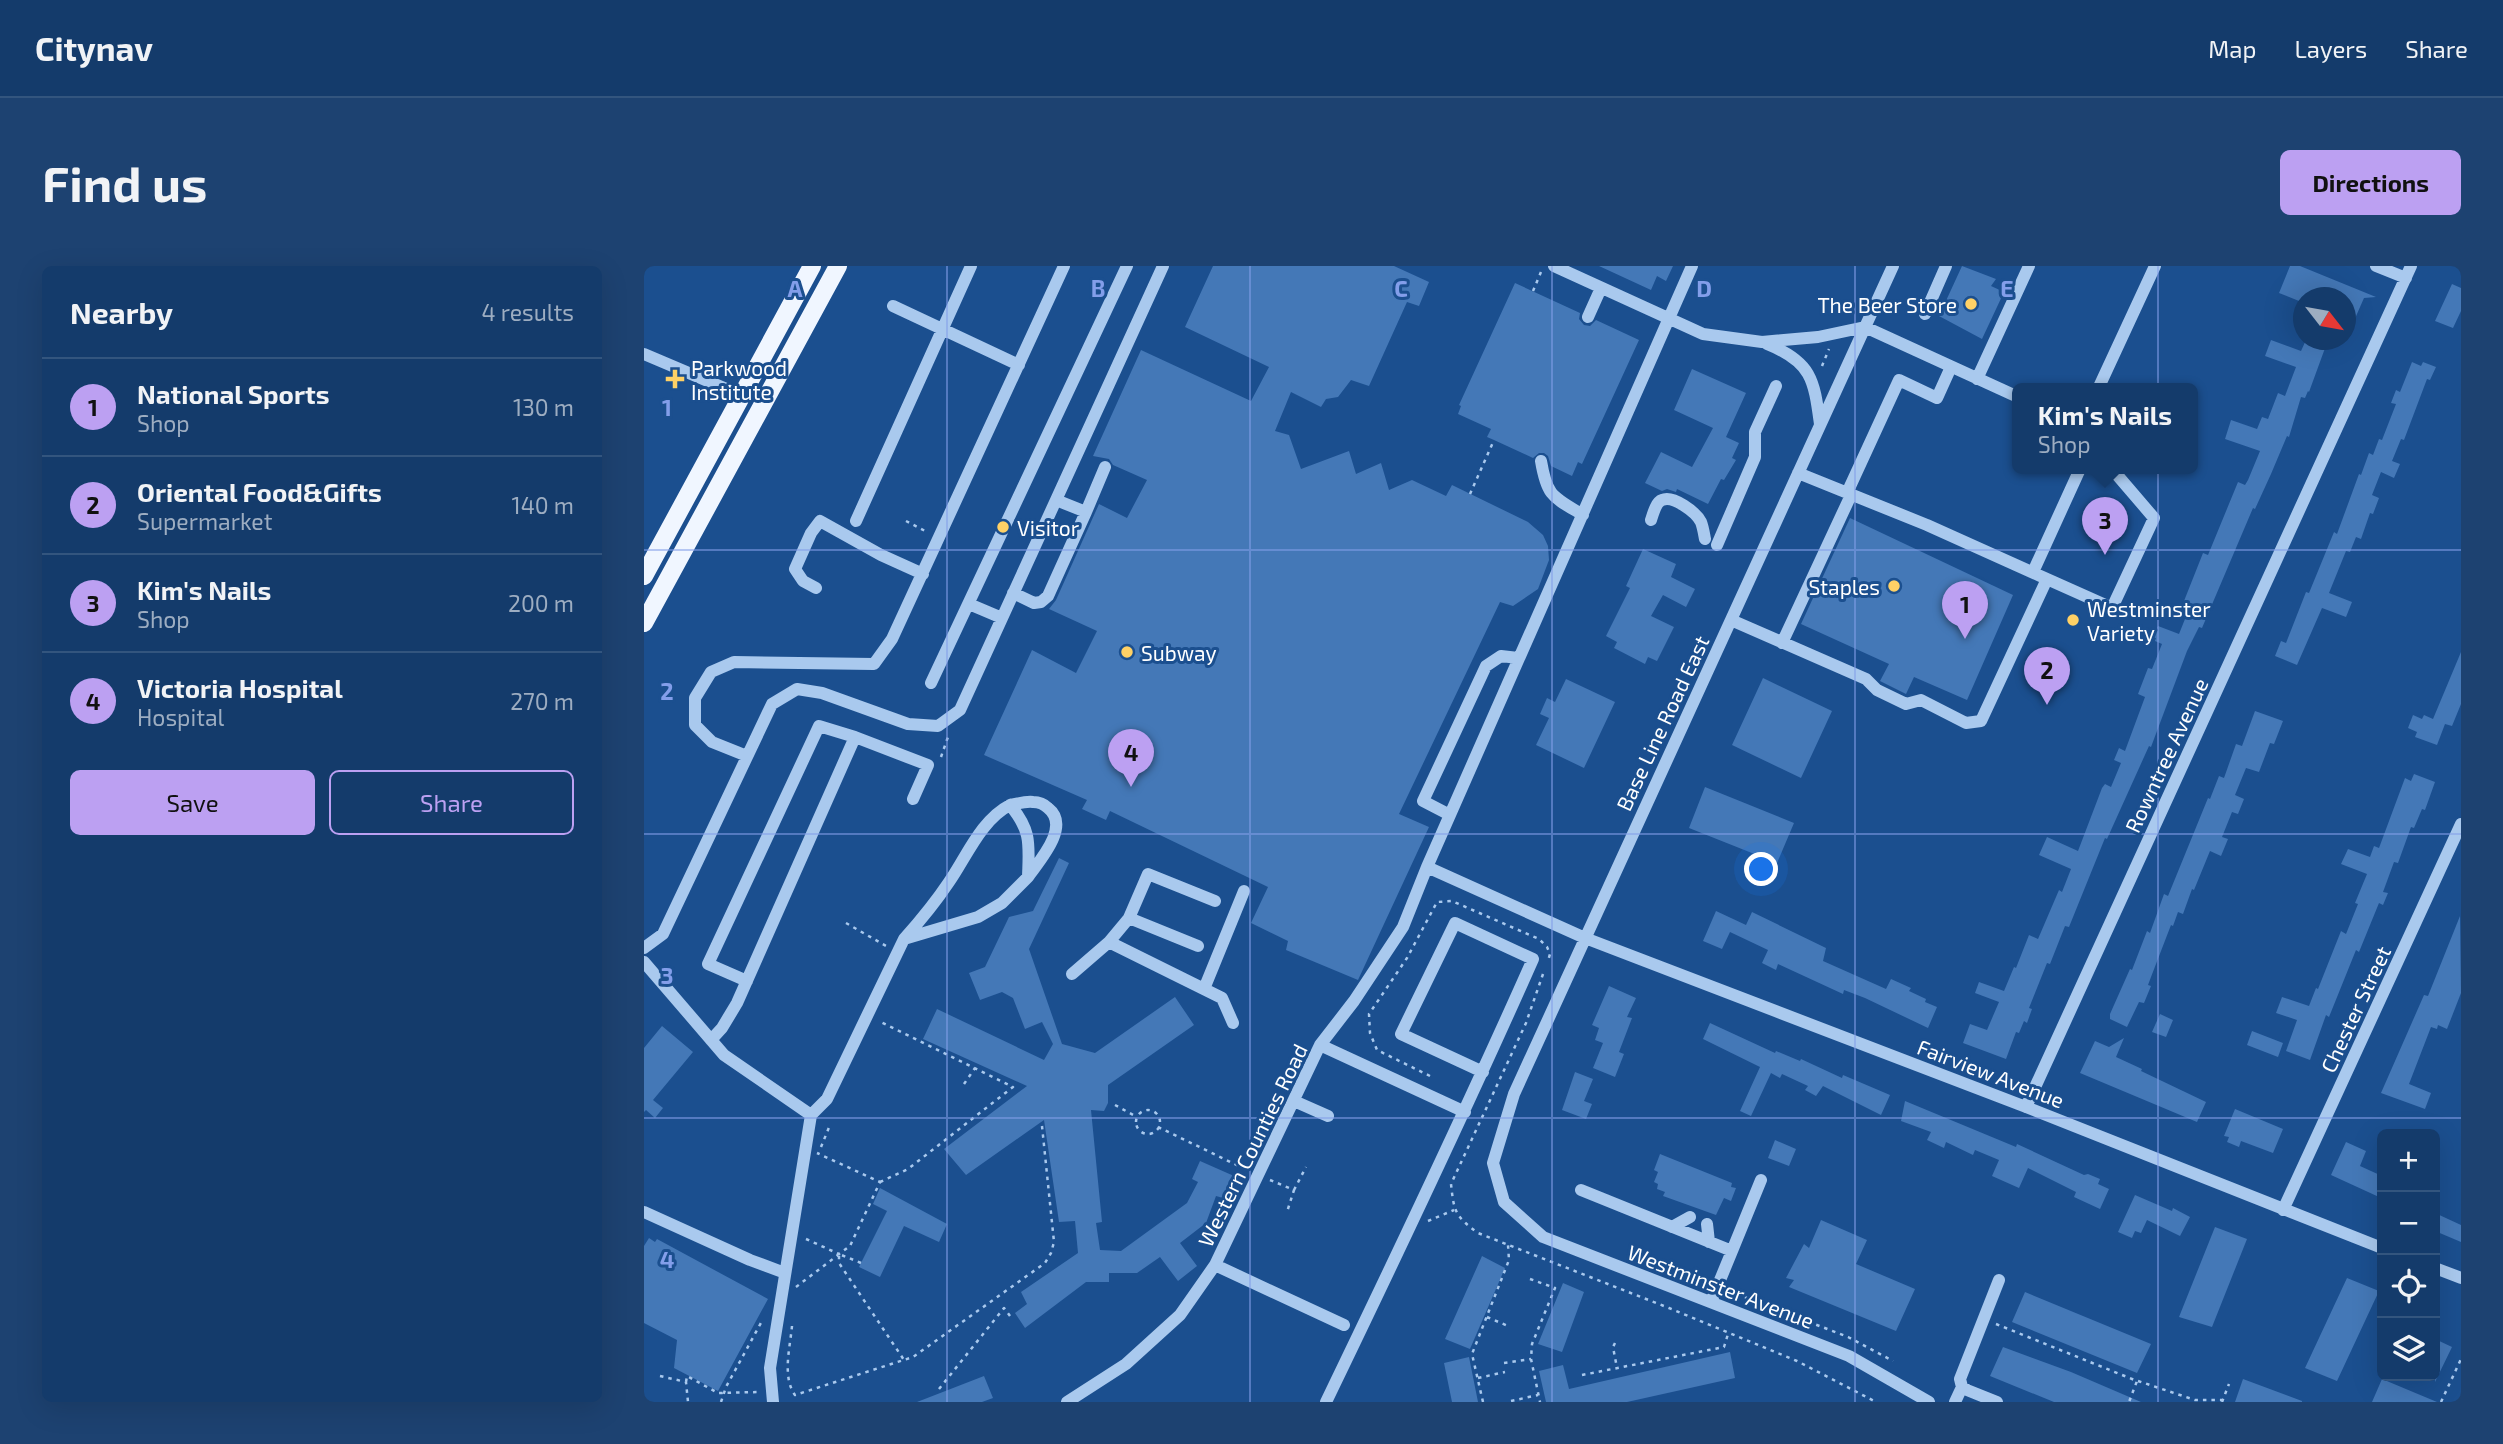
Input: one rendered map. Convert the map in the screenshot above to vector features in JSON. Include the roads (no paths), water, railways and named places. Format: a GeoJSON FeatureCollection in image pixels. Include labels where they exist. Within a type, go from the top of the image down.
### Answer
{"type":"FeatureCollection","features":[{"type":"Feature","properties":{"kind":"main road"},"geometry":{"type":"LineString","coordinates":[[644,576],[812,266]]}},
{"type":"Feature","properties":{"kind":"main road"},"geometry":{"type":"LineString","coordinates":[[644,623],[838,266]]}},
{"type":"Feature","properties":{"kind":"street"},"geometry":{"type":"LineString","coordinates":[[856,520],[971,266]]}},
{"type":"Feature","properties":{"kind":"street"},"geometry":{"type":"LineString","coordinates":[[747,755],[712,742],[695,725],[695,698],[711,672],[734,662],[874,664],[892,639],[1064,266]]}},
{"type":"Feature","properties":{"kind":"street"},"geometry":{"type":"LineString","coordinates":[[931,683],[1127,266]]}},
{"type":"Feature","properties":{"kind":"street"},"geometry":{"type":"LineString","coordinates":[[644,948],[663,934],[772,704],[797,689],[822,693],[908,724],[939,726],[960,710],[1163,266]]}},
{"type":"Feature","properties":{"kind":"street"},"geometry":{"type":"LineString","coordinates":[[1554,266],[1703,334],[1762,342],[1818,337],[1865,327],[2012,394]]}},
{"type":"Feature","properties":{"kind":"street","name":"Western Counties Road"},"geometry":{"type":"LineString","coordinates":[[1067,1402],[1126,1364],[1180,1315],[1215,1265],[1320,1045],[1354,1001],[1403,927],[1518,658],[1692,266]]}},
{"type":"Feature","properties":{"kind":"street","name":"Base Line Road East"},"geometry":{"type":"LineString","coordinates":[[1504,1202],[1493,1163],[1514,1094],[1893,266]]}},
{"type":"Feature","properties":{"kind":"street"},"geometry":{"type":"LineString","coordinates":[[1925,314],[1946,266]]}},
{"type":"Feature","properties":{"kind":"street"},"geometry":{"type":"LineString","coordinates":[[1977,379],[2029,266]]}},
{"type":"Feature","properties":{"kind":"street"},"geometry":{"type":"LineString","coordinates":[[2101,383],[2155,266]]}},
{"type":"Feature","properties":{"kind":"street"},"geometry":{"type":"LineString","coordinates":[[2376,266],[2409,272]]}},
{"type":"Feature","properties":{"kind":"street","name":"Rowntree Avenue"},"geometry":{"type":"LineString","coordinates":[[2026,1107],[2409,272]]}},
{"type":"Feature","properties":{"kind":"street"},"geometry":{"type":"LineString","coordinates":[[1588,317],[1601,288]]}},
{"type":"Feature","properties":{"kind":"street"},"geometry":{"type":"LineString","coordinates":[[893,306],[943,327],[1019,365]]}},
{"type":"Feature","properties":{"kind":"street"},"geometry":{"type":"LineString","coordinates":[[1762,342],[1783,350],[1799,362],[1811,377],[1820,424]]}},
{"type":"Feature","properties":{"kind":"street"},"geometry":{"type":"LineString","coordinates":[[644,354],[743,396]]}},
{"type":"Feature","properties":{"kind":"street"},"geometry":{"type":"LineString","coordinates":[[1782,643],[1899,380],[1937,398],[1951,367]]}},
{"type":"Feature","properties":{"kind":"street"},"geometry":{"type":"LineString","coordinates":[[1651,520],[1658,502],[1672,499],[1698,517],[1711,542],[1755,457],[1755,432],[1776,386]]}},
{"type":"Feature","properties":{"kind":"street"},"geometry":{"type":"LineString","coordinates":[[1541,461],[1545,486],[1553,496],[1583,515]]}},
{"type":"Feature","properties":{"kind":"street"},"geometry":{"type":"LineString","coordinates":[[1013,593],[1034,603],[1041,603],[1048,596],[1105,467]]}},
{"type":"Feature","properties":{"kind":"street"},"geometry":{"type":"LineString","coordinates":[[1798,473],[1965,542],[2112,608],[2154,518],[2116,474]]}},
{"type":"Feature","properties":{"kind":"street"},"geometry":{"type":"LineString","coordinates":[[2033,572],[2078,474]]}},
{"type":"Feature","properties":{"kind":"street"},"geometry":{"type":"LineString","coordinates":[[1056,500],[1086,512]]}},
{"type":"Feature","properties":{"kind":"street"},"geometry":{"type":"LineString","coordinates":[[816,588],[803,581],[795,569],[811,533],[820,522],[923,574]]}},
{"type":"Feature","properties":{"kind":"street"},"geometry":{"type":"LineString","coordinates":[[1731,620],[1866,679],[1877,690],[1906,704],[1921,700],[1966,723],[1980,722],[2047,579]]}},
{"type":"Feature","properties":{"kind":"street"},"geometry":{"type":"LineString","coordinates":[[969,604],[1002,618]]}},
{"type":"Feature","properties":{"kind":"street"},"geometry":{"type":"LineString","coordinates":[[1450,815],[1417,798],[1486,666],[1501,656],[1518,658]]}},
{"type":"Feature","properties":{"kind":"street"},"geometry":{"type":"LineString","coordinates":[[747,981],[708,964],[819,726],[928,765],[913,799]]}},
{"type":"Feature","properties":{"kind":"street"},"geometry":{"type":"LineString","coordinates":[[711,1040],[722,1028],[747,981],[855,737]]}},
{"type":"Feature","properties":{"kind":"street"},"geometry":{"type":"LineString","coordinates":[[773,1396],[770,1367],[791,1274],[791,1232],[811,1115],[827,1099],[904,939],[948,884],[985,826],[1000,810],[1010,805],[1032,802],[1044,804],[1053,812],[1057,824],[1053,839],[1028,877],[1002,903],[978,917],[904,939]]}},
{"type":"Feature","properties":{"kind":"street"},"geometry":{"type":"LineString","coordinates":[[1010,805],[1022,819],[1030,839],[1028,877]]}},
{"type":"Feature","properties":{"kind":"street","name":"Chester Street"},"geometry":{"type":"LineString","coordinates":[[2283,1210],[2461,824]]}},
{"type":"Feature","properties":{"kind":"street","name":"Fairview Avenue"},"geometry":{"type":"LineString","coordinates":[[1427,867],[1585,938],[2026,1107],[2377,1246]]}},
{"type":"Feature","properties":{"kind":"street"},"geometry":{"type":"LineString","coordinates":[[1072,974],[1110,942],[1129,918],[1148,874],[1215,901]]}},
{"type":"Feature","properties":{"kind":"street"},"geometry":{"type":"LineString","coordinates":[[1204,989],[1244,891]]}},
{"type":"Feature","properties":{"kind":"street"},"geometry":{"type":"LineString","coordinates":[[1129,918],[1198,946]]}},
{"type":"Feature","properties":{"kind":"street"},"geometry":{"type":"LineString","coordinates":[[1326,1402],[1465,1112],[1483,1072],[1533,959],[1455,923],[1401,1034],[1483,1072]]}},
{"type":"Feature","properties":{"kind":"street"},"geometry":{"type":"LineString","coordinates":[[1110,942],[1222,998],[1233,1023]]}},
{"type":"Feature","properties":{"kind":"street"},"geometry":{"type":"LineString","coordinates":[[644,962],[724,1055],[811,1115]]}},
{"type":"Feature","properties":{"kind":"street"},"geometry":{"type":"LineString","coordinates":[[1320,1045],[1465,1112]]}},
{"type":"Feature","properties":{"kind":"street"},"geometry":{"type":"LineString","coordinates":[[1294,1101],[1328,1116]]}},
{"type":"Feature","properties":{"kind":"street"},"geometry":{"type":"LineString","coordinates":[[1711,1303],[1761,1180]]}},
{"type":"Feature","properties":{"kind":"street"},"geometry":{"type":"LineString","coordinates":[[1581,1190],[1732,1251]]}},
{"type":"Feature","properties":{"kind":"street","name":"Westminster Avenue"},"geometry":{"type":"LineString","coordinates":[[1504,1202],[1543,1237],[1849,1356],[1929,1402]]}},
{"type":"Feature","properties":{"kind":"street"},"geometry":{"type":"LineString","coordinates":[[644,1212],[750,1260],[791,1274]]}},
{"type":"Feature","properties":{"kind":"street"},"geometry":{"type":"LineString","coordinates":[[1672,1227],[1690,1217]]}},
{"type":"Feature","properties":{"kind":"street"},"geometry":{"type":"LineString","coordinates":[[1707,1224],[1709,1242]]}},
{"type":"Feature","properties":{"kind":"street"},"geometry":{"type":"LineString","coordinates":[[1215,1265],[1344,1325]]}},
{"type":"Feature","properties":{"kind":"street"},"geometry":{"type":"LineString","coordinates":[[2440,1270],[2461,1278]]}},
{"type":"Feature","properties":{"kind":"street"},"geometry":{"type":"LineString","coordinates":[[1955,1402],[1962,1387],[1960,1379],[1963,1370],[1999,1280]]}},
{"type":"Feature","properties":{"kind":"street"},"geometry":{"type":"LineString","coordinates":[[1962,1387],[1997,1402]]}},
{"type":"Feature","properties":{"kind":"place","name":"The Beer Store"},"geometry":{"type":"Point","coordinates":[1971,304]}},
{"type":"Feature","properties":{"kind":"place","name":"Parkwood Institute"},"geometry":{"type":"Point","coordinates":[675,379]}},
{"type":"Feature","properties":{"kind":"place","name":"Visitor"},"geometry":{"type":"Point","coordinates":[1003,527]}},
{"type":"Feature","properties":{"kind":"place","name":"Kim's Nails"},"geometry":{"type":"Point","coordinates":[2105,555]}},
{"type":"Feature","properties":{"kind":"place","name":"Staples"},"geometry":{"type":"Point","coordinates":[1894,586]}},
{"type":"Feature","properties":{"kind":"place","name":"Westminster Variety"},"geometry":{"type":"Point","coordinates":[2073,620]}},
{"type":"Feature","properties":{"kind":"place","name":"National Sports"},"geometry":{"type":"Point","coordinates":[1965,639]}},
{"type":"Feature","properties":{"kind":"place","name":"Subway"},"geometry":{"type":"Point","coordinates":[1127,652]}},
{"type":"Feature","properties":{"kind":"place","name":"Oriental Food&Gifts"},"geometry":{"type":"Point","coordinates":[2047,705]}},
{"type":"Feature","properties":{"kind":"place","name":"Victoria Hospital"},"geometry":{"type":"Point","coordinates":[1131,787]}}]}
